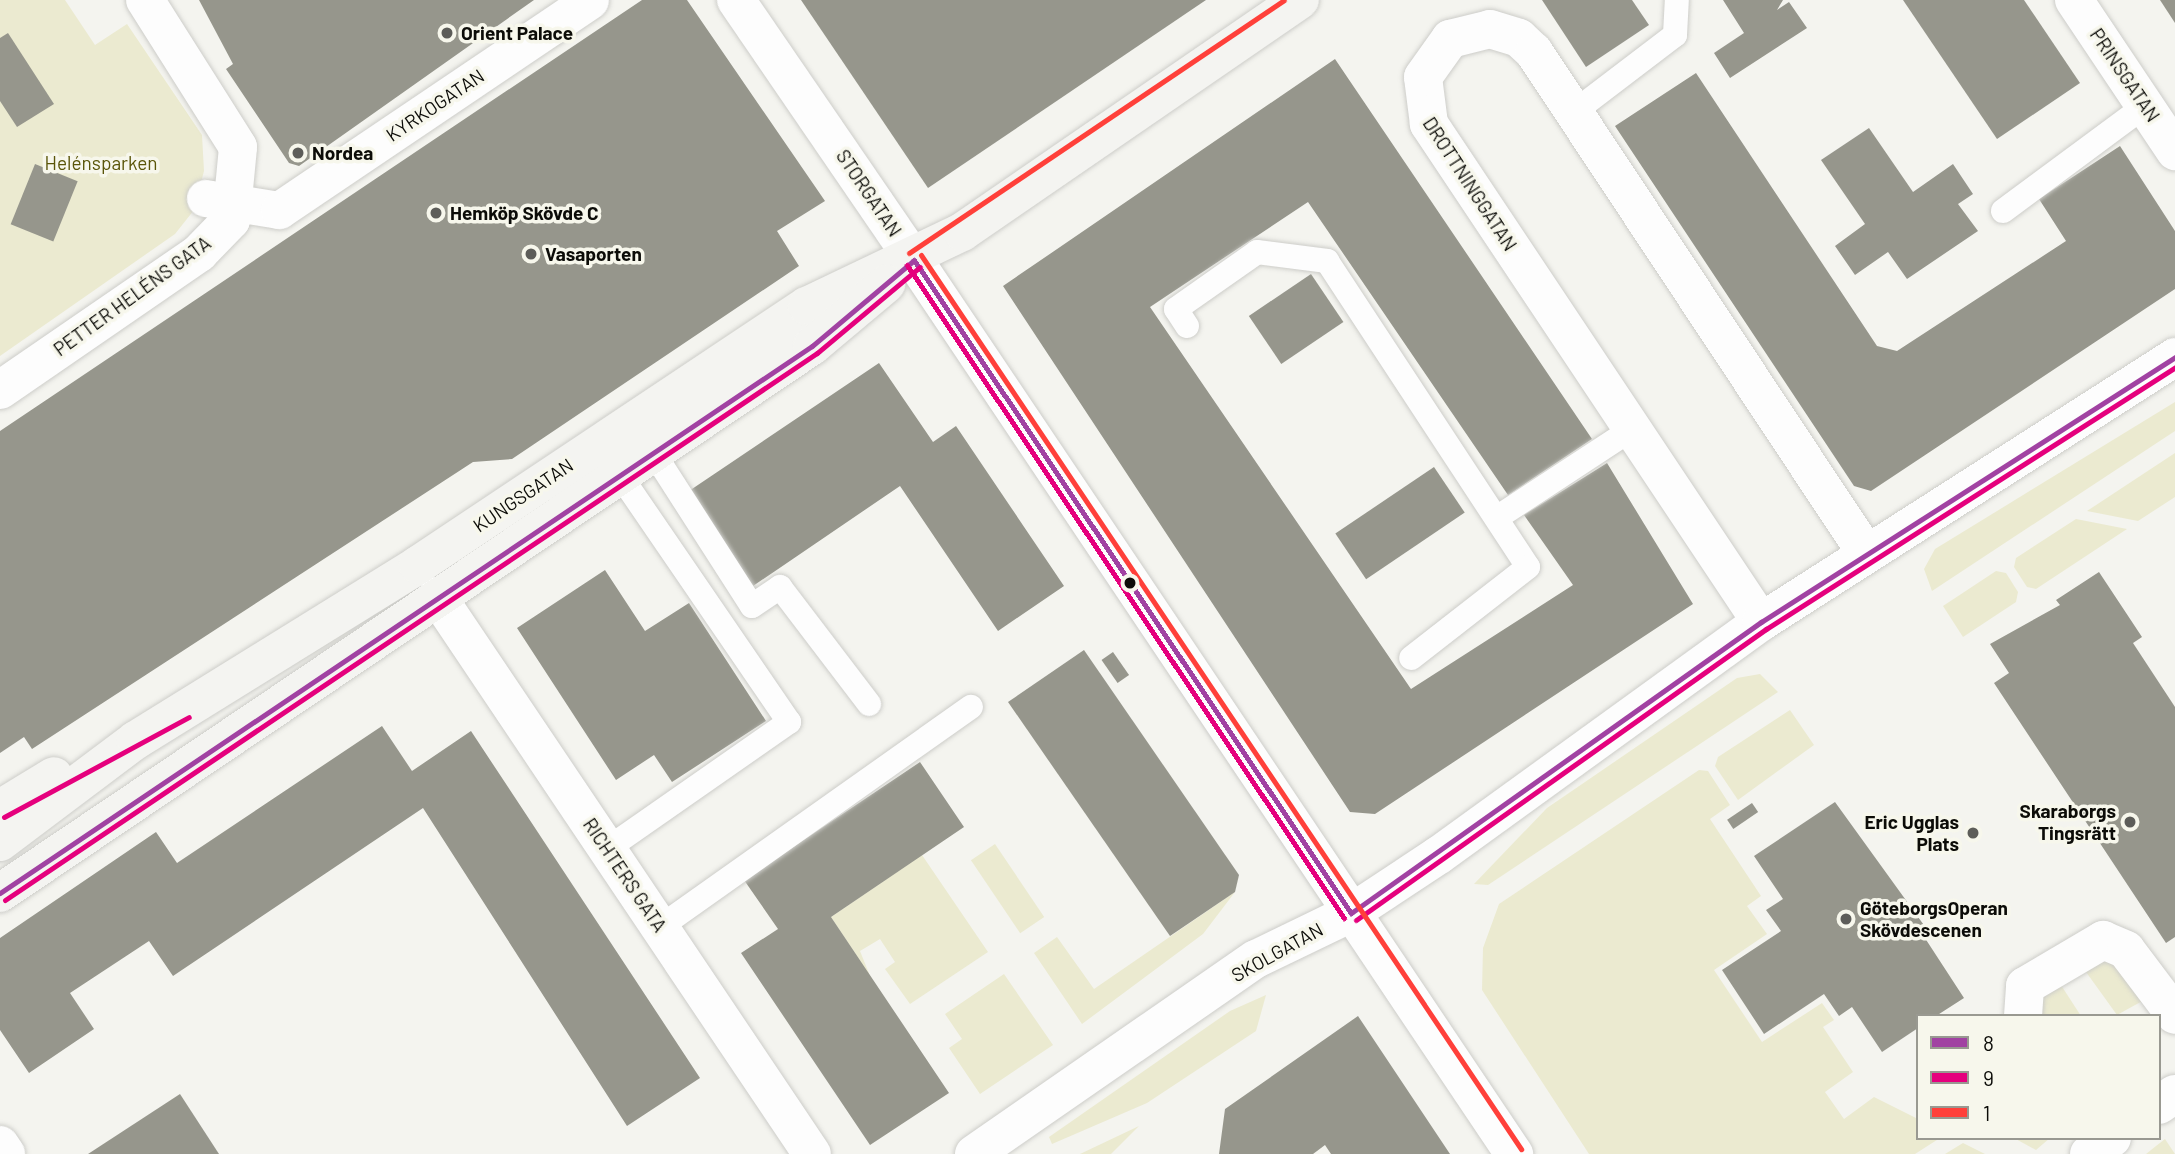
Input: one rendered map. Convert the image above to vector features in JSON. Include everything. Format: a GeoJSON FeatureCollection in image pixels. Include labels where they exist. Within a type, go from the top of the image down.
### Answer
{"type":"FeatureCollection","features":[{"type":"Feature","properties":{"kind":"main road","name":"KUNGSGATAN"},"geometry":{"type":"LineString","coordinates":[[0,893],[826,336],[914,260],[1300,0]]}},
{"type":"Feature","properties":{"kind":"main road","name":"KUNGSGATAN"},"geometry":{"type":"LineString","coordinates":[[0,842],[135,740],[418,565],[807,306],[914,260]]}},
{"type":"Feature","properties":{"kind":"main road","name":"KUNGSGATAN"},"geometry":{"type":"LineString","coordinates":[[0,809],[59,772],[135,740]]}},
{"type":"Feature","properties":{"kind":"street","name":"PETTER HELÉNS GATA"},"geometry":{"type":"LineString","coordinates":[[0,390],[199,253],[231,220],[220,201],[238,147],[145,0]]}},
{"type":"Feature","properties":{"kind":"street","name":"KYRKOGATAN"},"geometry":{"type":"LineString","coordinates":[[220,201],[279,210],[590,0]]}},
{"type":"Feature","properties":{"kind":"street","name":"STORGATAN"},"geometry":{"type":"LineString","coordinates":[[736,0],[914,260],[1514,1154]]}},
{"type":"Feature","properties":{"kind":"street","name":"PRINSGATAN"},"geometry":{"type":"LineString","coordinates":[[2074,0],[2175,151]]}},
{"type":"Feature","properties":{"kind":"street","name":"DROTTNINGGATAN"},"geometry":{"type":"LineString","coordinates":[[1761,622],[1429,124],[1423,76],[1450,39],[1468,31],[1504,32],[1534,51],[1866,553]]}},
{"type":"Feature","properties":{"kind":"street","name":"SKOLGATAN"},"geometry":{"type":"LineString","coordinates":[[974,1154],[1256,959],[1351,913],[1761,622],[2175,357]]}},
{"type":"Feature","properties":{"kind":"street","name":"RICHTERS GATA"},"geometry":{"type":"LineString","coordinates":[[437,596],[813,1154]]}},
{"type":"Feature","properties":{"kind":"street"},"geometry":{"type":"LineString","coordinates":[[2023,1014],[2025,986],[2103,940],[2126,950],[2175,1015]]}},
{"type":"Feature","properties":{"kind":"street"},"geometry":{"type":"LineString","coordinates":[[0,1145],[6,1154]]}},
{"type":"Feature","properties":{"kind":"lane"},"geometry":{"type":"LineString","coordinates":[[1574,112],[1675,35],[1677,0]]}},
{"type":"Feature","properties":{"kind":"lane"},"geometry":{"type":"LineString","coordinates":[[2003,211],[2145,106]]}},
{"type":"Feature","properties":{"kind":"lane"},"geometry":{"type":"LineString","coordinates":[[1187,326],[1176,309],[1257,252],[1327,261],[1499,517],[1528,567],[1411,658]]}},
{"type":"Feature","properties":{"kind":"lane"},"geometry":{"type":"LineString","coordinates":[[1499,517],[1632,429]]}},
{"type":"Feature","properties":{"kind":"lane"},"geometry":{"type":"LineString","coordinates":[[653,452],[752,606],[780,587],[869,705]]}},
{"type":"Feature","properties":{"kind":"lane"},"geometry":{"type":"LineString","coordinates":[[607,849],[789,722],[620,474]]}},
{"type":"Feature","properties":{"kind":"lane"},"geometry":{"type":"LineString","coordinates":[[660,927],[971,707]]}},
{"type":"Feature","properties":{"kind":"green space","name":"Helénsparken"},"geometry":{"type":"Polygon","coordinates":[[[0,0],[65,0],[95,45],[127,24],[202,135],[204,171],[194,210],[175,234],[0,356],[0,0]]]}},
{"type":"Feature","properties":{"kind":"green space"},"geometry":{"type":"Polygon","coordinates":[[[2175,402],[2175,431],[1932,591],[1924,569],[1935,549],[2175,402]]]}},
{"type":"Feature","properties":{"kind":"green space"},"geometry":{"type":"Polygon","coordinates":[[[2175,453],[2175,497],[2138,521],[2087,511],[2175,453]]]}},
{"type":"Feature","properties":{"kind":"green space"},"geometry":{"type":"Polygon","coordinates":[[[2076,519],[2127,529],[2036,589],[2027,587],[2014,567],[2016,558],[2076,519]]]}},
{"type":"Feature","properties":{"kind":"green space"},"geometry":{"type":"Polygon","coordinates":[[[1996,571],[2006,573],[2018,592],[2016,602],[1963,637],[1943,606],[1996,571]]]}},
{"type":"Feature","properties":{"kind":"green space"},"geometry":{"type":"Polygon","coordinates":[[[1760,674],[1778,692],[1488,885],[1474,884],[1547,808],[1737,678],[1760,674]]]}},
{"type":"Feature","properties":{"kind":"green space"},"geometry":{"type":"Polygon","coordinates":[[[1790,710],[1814,745],[1738,800],[1715,766],[1718,757],[1790,710]]]}},
{"type":"Feature","properties":{"kind":"green space"},"geometry":{"type":"Polygon","coordinates":[[[1699,770],[1708,771],[1730,805],[1710,819],[1761,896],[1747,906],[1767,934],[1714,970],[1762,1042],[1822,1003],[1834,1020],[1823,1027],[1853,1072],[1825,1092],[1844,1119],[1874,1097],[1916,1118],[1916,1140],[1937,1140],[1915,1154],[1589,1154],[1482,990],[1483,948],[1499,904],[1699,770]]]}},
{"type":"Feature","properties":{"kind":"green space"},"geometry":{"type":"Polygon","coordinates":[[[995,844],[1044,917],[1020,933],[971,860],[995,844]]]}},
{"type":"Feature","properties":{"kind":"green space"},"geometry":{"type":"Polygon","coordinates":[[[922,855],[988,952],[910,1004],[885,969],[895,962],[880,939],[860,951],[870,976],[831,917],[922,855]]]}},
{"type":"Feature","properties":{"kind":"green space"},"geometry":{"type":"Polygon","coordinates":[[[1235,892],[1203,934],[1082,1024],[1034,953],[1057,937],[1094,989],[1235,892]]]}},
{"type":"Feature","properties":{"kind":"green space"},"geometry":{"type":"Polygon","coordinates":[[[2111,959],[2146,999],[2116,1014],[2081,965],[2111,959]]]}},
{"type":"Feature","properties":{"kind":"green space"},"geometry":{"type":"Polygon","coordinates":[[[1004,974],[1053,1045],[980,1094],[949,1048],[962,1039],[945,1014],[1004,974]]]}},
{"type":"Feature","properties":{"kind":"green space"},"geometry":{"type":"Polygon","coordinates":[[[2059,982],[2080,1014],[2037,1014],[2038,1000],[2059,982]]]}},
{"type":"Feature","properties":{"kind":"green space"},"geometry":{"type":"Polygon","coordinates":[[[1266,995],[1256,1031],[1147,1103],[1052,1144],[1049,1137],[1230,1011],[1266,995]]]}},
{"type":"Feature","properties":{"kind":"green space"},"geometry":{"type":"Polygon","coordinates":[[[1139,1126],[1111,1154],[1080,1154],[1139,1126]]]}},
{"type":"Feature","properties":{"kind":"green space"},"geometry":{"type":"Polygon","coordinates":[[[2165,1139],[2175,1154],[2146,1154],[2156,1146],[2165,1139]]]}},
{"type":"Feature","properties":{"kind":"green space"},"geometry":{"type":"Polygon","coordinates":[[[2018,1140],[2048,1140],[2036,1150],[2018,1140]]]}},
{"type":"Feature","properties":{"kind":"green space"},"geometry":{"type":"Polygon","coordinates":[[[1963,1143],[1985,1154],[1945,1154],[1963,1143]]]}},
{"type":"Feature","properties":{"kind":"building"},"geometry":{"type":"Polygon","coordinates":[[[199,0],[534,0],[299,166],[289,163],[226,69],[233,64],[199,0]]]}},
{"type":"Feature","properties":{"kind":"building"},"geometry":{"type":"Polygon","coordinates":[[[642,0],[687,0],[825,201],[777,231],[799,266],[512,459],[473,462],[32,749],[24,737],[0,753],[0,431],[642,0]]]}},
{"type":"Feature","properties":{"kind":"building"},"geometry":{"type":"Polygon","coordinates":[[[801,0],[1206,0],[928,188],[801,0]]]}},
{"type":"Feature","properties":{"kind":"building"},"geometry":{"type":"Polygon","coordinates":[[[1542,0],[1632,0],[1649,25],[1586,67],[1542,0]]]}},
{"type":"Feature","properties":{"kind":"building"},"geometry":{"type":"Polygon","coordinates":[[[1723,0],[1783,0],[1777,10],[1789,2],[1807,28],[1730,78],[1714,53],[1744,33],[1723,0]]]}},
{"type":"Feature","properties":{"kind":"building"},"geometry":{"type":"Polygon","coordinates":[[[1903,0],[2024,0],[2080,83],[1997,139],[1903,0]]]}},
{"type":"Feature","properties":{"kind":"building"},"geometry":{"type":"Polygon","coordinates":[[[2160,0],[2175,0],[2175,23],[2160,0]]]}},
{"type":"Feature","properties":{"kind":"building"},"geometry":{"type":"Polygon","coordinates":[[[8,33],[54,104],[17,127],[0,101],[0,38],[8,33]]]}},
{"type":"Feature","properties":{"kind":"building"},"geometry":{"type":"Polygon","coordinates":[[[1335,59],[1592,439],[1508,495],[1308,202],[1150,307],[1411,689],[1573,585],[1524,515],[1607,463],[1693,604],[1375,814],[1350,812],[1003,286],[1335,59]]]}},
{"type":"Feature","properties":{"kind":"building"},"geometry":{"type":"Polygon","coordinates":[[[1696,73],[1877,346],[1897,351],[2066,241],[2039,199],[2120,146],[2175,231],[2175,289],[1871,491],[1854,486],[1615,126],[1696,73]]]}},
{"type":"Feature","properties":{"kind":"building"},"geometry":{"type":"Polygon","coordinates":[[[1869,128],[1913,192],[1953,164],[1973,194],[1958,204],[1978,231],[1907,279],[1888,252],[1855,275],[1835,246],[1865,224],[1821,160],[1869,128]]]}},
{"type":"Feature","properties":{"kind":"building"},"geometry":{"type":"Polygon","coordinates":[[[35,164],[78,181],[53,241],[11,224],[35,164]]]}},
{"type":"Feature","properties":{"kind":"building"},"geometry":{"type":"Polygon","coordinates":[[[1311,274],[1343,322],[1281,364],[1249,316],[1311,274]]]}},
{"type":"Feature","properties":{"kind":"building"},"geometry":{"type":"Polygon","coordinates":[[[879,363],[933,442],[956,426],[1064,586],[998,631],[900,486],[753,586],[689,491],[879,363]]]}},
{"type":"Feature","properties":{"kind":"building"},"geometry":{"type":"Polygon","coordinates":[[[1434,467],[1465,513],[1366,579],[1335,534],[1434,467]]]}},
{"type":"Feature","properties":{"kind":"building"},"geometry":{"type":"Polygon","coordinates":[[[605,570],[645,631],[689,603],[766,721],[672,782],[654,755],[616,780],[517,628],[605,570]]]}},
{"type":"Feature","properties":{"kind":"building","name":"Skaraborgs Tingsrätt"},"geometry":{"type":"Polygon","coordinates":[[[2099,572],[2142,637],[2133,643],[2175,707],[2175,937],[2166,943],[1994,683],[2009,673],[1990,644],[2060,605],[2056,600],[2099,572]]]}},
{"type":"Feature","properties":{"kind":"building"},"geometry":{"type":"Polygon","coordinates":[[[1084,650],[1239,875],[1235,892],[1170,936],[1008,702],[1084,650]]]}},
{"type":"Feature","properties":{"kind":"building"},"geometry":{"type":"Polygon","coordinates":[[[1113,652],[1129,675],[1118,683],[1102,660],[1113,652]]]}},
{"type":"Feature","properties":{"kind":"building"},"geometry":{"type":"Polygon","coordinates":[[[382,726],[412,771],[471,731],[700,1078],[627,1126],[423,808],[173,976],[149,941],[70,993],[94,1029],[29,1073],[0,1030],[0,938],[156,832],[177,863],[382,726]]]}},
{"type":"Feature","properties":{"kind":"building"},"geometry":{"type":"Polygon","coordinates":[[[920,762],[964,827],[831,917],[949,1093],[870,1145],[741,953],[778,929],[744,880],[920,762]]]}},
{"type":"Feature","properties":{"kind":"building","name":"GöteborgsOperan Skövdescenen"},"geometry":{"type":"Polygon","coordinates":[[[1835,802],[1926,928],[1921,932],[1964,998],[1939,1014],[1916,1014],[1916,1029],[1882,1052],[1852,1007],[1839,1016],[1824,994],[1764,1034],[1722,970],[1781,931],[1766,910],[1783,899],[1754,856],[1835,802]]]}},
{"type":"Feature","properties":{"kind":"building"},"geometry":{"type":"Polygon","coordinates":[[[1752,803],[1758,812],[1733,829],[1727,820],[1752,803]]]}},
{"type":"Feature","properties":{"kind":"building"},"geometry":{"type":"Polygon","coordinates":[[[1358,1016],[1450,1154],[1331,1154],[1325,1145],[1313,1154],[1219,1154],[1225,1109],[1358,1016]]]}},
{"type":"Feature","properties":{"kind":"building"},"geometry":{"type":"Polygon","coordinates":[[[180,1094],[219,1154],[88,1154],[180,1094]]]}},
{"type":"Feature","properties":{"kind":"transit line","name":"1"},"geometry":{"type":"LineString","coordinates":[[909,253],[1284,0]]}},
{"type":"Feature","properties":{"kind":"transit line","name":"1"},"geometry":{"type":"LineString","coordinates":[[921,255],[1521,1149]]}},
{"type":"Feature","properties":{"kind":"transit line","name":"8"},"geometry":{"type":"LineString","coordinates":[[914,260],[1351,913]]}},
{"type":"Feature","properties":{"kind":"transit line","name":"8"},"geometry":{"type":"LineString","coordinates":[[0,893],[812,346],[914,260]]}},
{"type":"Feature","properties":{"kind":"transit line","name":"9"},"geometry":{"type":"LineString","coordinates":[[907,265],[1344,918]]}},
{"type":"Feature","properties":{"kind":"transit line","name":"9"},"geometry":{"type":"LineString","coordinates":[[5,900],[817,353],[920,267]]}},
{"type":"Feature","properties":{"kind":"transit line","name":"8"},"geometry":{"type":"LineString","coordinates":[[1351,913],[1761,622],[2175,357]]}},
{"type":"Feature","properties":{"kind":"transit line","name":"9"},"geometry":{"type":"LineString","coordinates":[[1356,920],[1766,629],[2175,367]]}},
{"type":"Feature","properties":{"kind":"transit line","name":"9"},"geometry":{"type":"LineString","coordinates":[[4,817],[189,717]]}},
{"type":"Feature","properties":{"kind":"place","name":"Orient Palace"},"geometry":{"type":"Point","coordinates":[447,33]}},
{"type":"Feature","properties":{"kind":"place","name":"Nordea"},"geometry":{"type":"Point","coordinates":[298,153]}},
{"type":"Feature","properties":{"kind":"place","name":"Hemköp Skövde C"},"geometry":{"type":"Point","coordinates":[436,213]}},
{"type":"Feature","properties":{"kind":"place","name":"Vasaporten"},"geometry":{"type":"Point","coordinates":[531,254]}},
{"type":"Feature","properties":{"kind":"place","name":"Skaraborgs Tingsrätt"},"geometry":{"type":"Point","coordinates":[2130,822]}},
{"type":"Feature","properties":{"kind":"place","name":"Eric Ugglas Plats"},"geometry":{"type":"Point","coordinates":[1973,833]}},
{"type":"Feature","properties":{"kind":"place","name":"GöteborgsOperan Skövdescenen"},"geometry":{"type":"Point","coordinates":[1846,919]}}]}
